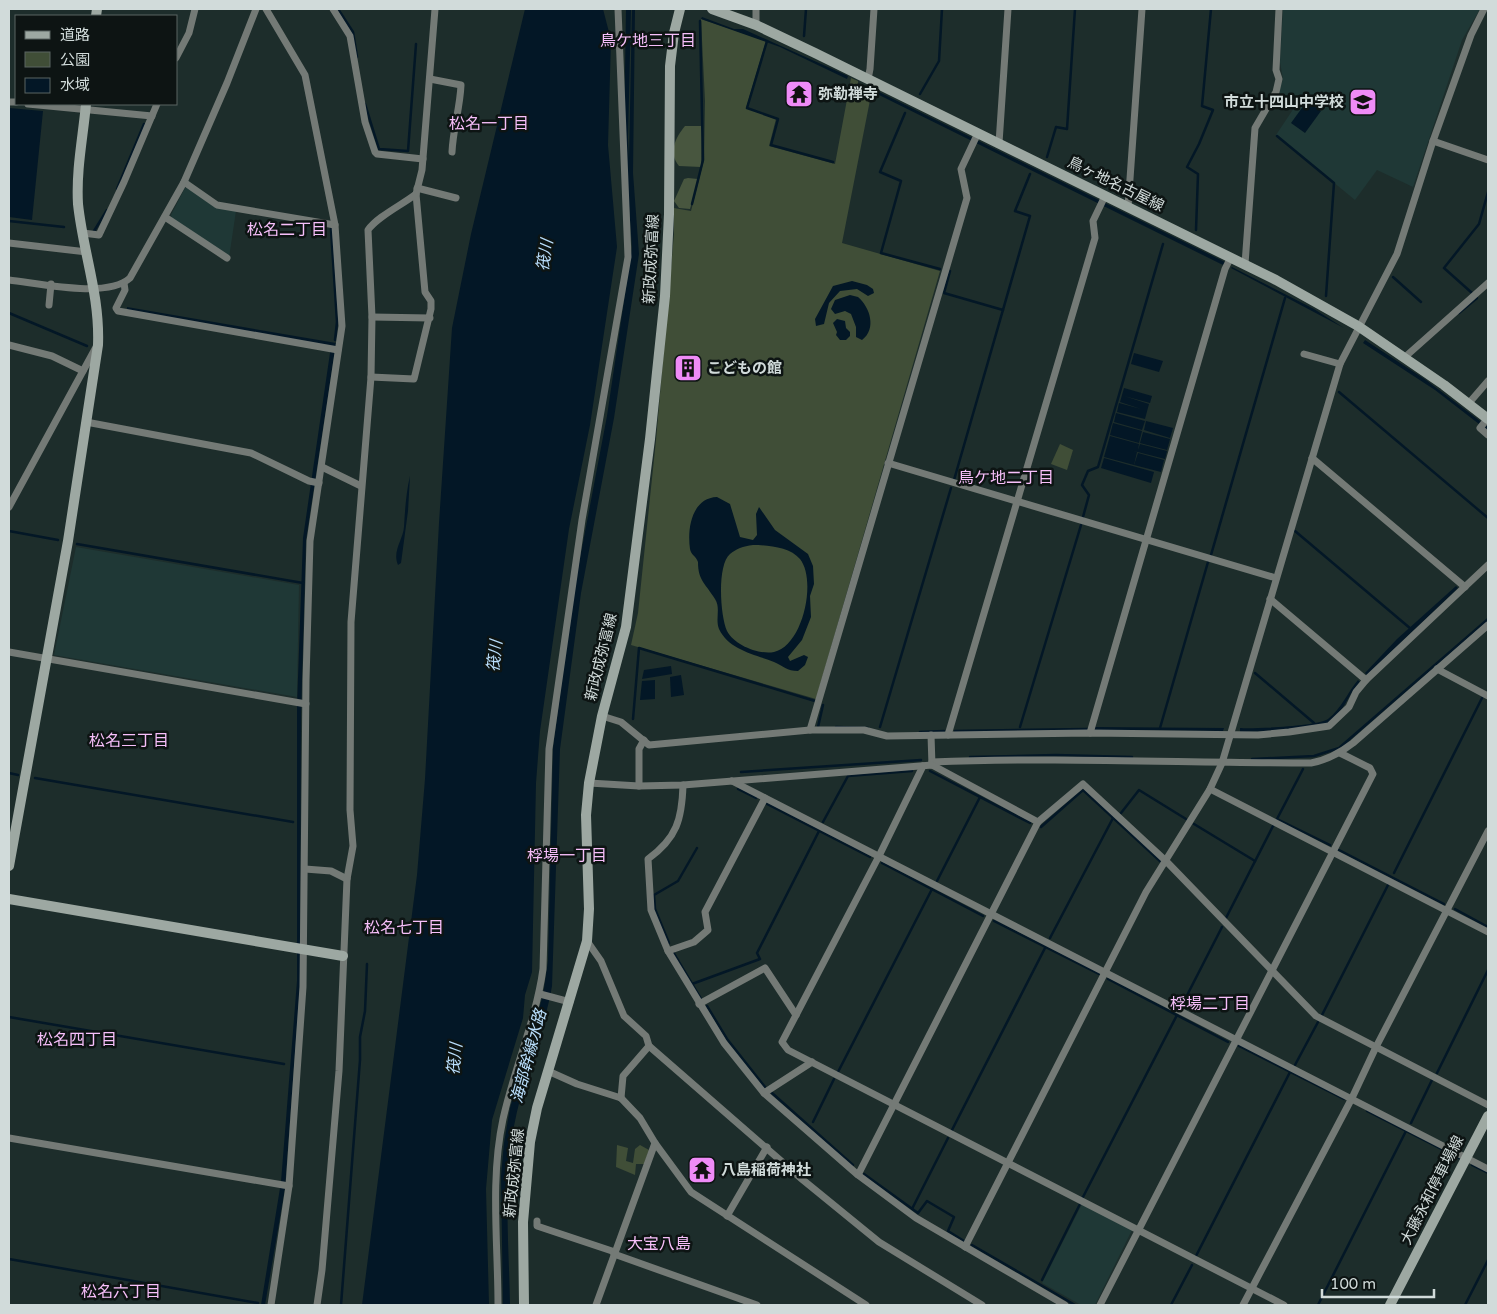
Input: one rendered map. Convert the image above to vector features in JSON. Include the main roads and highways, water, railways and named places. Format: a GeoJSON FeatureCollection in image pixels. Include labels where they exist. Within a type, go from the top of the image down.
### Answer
{"type":"FeatureCollection","features":[{"type":"Feature","properties":{"kind":"main road","name":"新政成弥富線"},"geometry":{"type":"LineString","coordinates":[[524,1305],[523,1222],[525,1178],[537,1108],[588,941],[589,909],[586,815],[589,783],[602,716],[626,627],[650,439],[666,278],[669,214],[670,66],[674,33],[680,9]]}},
{"type":"Feature","properties":{"kind":"main road","name":"鳥ヶ地名古屋線"},"geometry":{"type":"LineString","coordinates":[[712,9],[756,25],[868,79],[976,137],[999,144],[1103,200],[1128,207],[1245,264],[1358,326],[1469,403],[1486,421]]}},
{"type":"Feature","properties":{"kind":"main road"},"geometry":{"type":"LineString","coordinates":[[9,866],[68,541],[98,345],[99,318],[83,233],[77,179],[86,107]]}},
{"type":"Feature","properties":{"kind":"main road"},"geometry":{"type":"LineString","coordinates":[[9,899],[343,956]]}},
{"type":"Feature","properties":{"kind":"main road","name":"大藤永和停車場線"},"geometry":{"type":"LineString","coordinates":[[1390,1305],[1488,1116]]}},
{"type":"Feature","properties":{"kind":"water","name":"筏川"},"geometry":{"type":"Polygon","coordinates":[[[525,9],[603,9],[611,40],[608,145],[617,247],[590,425],[569,529],[540,731],[536,783],[532,972],[525,995],[523,1018],[492,1120],[486,1189],[489,1305],[362,1305],[417,875],[425,779],[452,328],[471,234],[525,9]]]}},
{"type":"Feature","properties":{"kind":"water","name":"海部幹線水路"},"geometry":{"type":"Polygon","coordinates":[[[626,9],[631,9],[629,159],[632,9],[635,9],[633,173],[639,254],[614,418],[581,593],[560,749],[552,986],[514,1126],[508,1193],[510,1305],[503,1305],[501,1176],[504,1143],[510,1108],[543,995],[548,961],[553,748],[574,590],[607,416],[632,247],[624,137],[626,9]]]}},
{"type":"Feature","properties":{"kind":"water"},"geometry":{"type":"Polygon","coordinates":[[[702,17],[734,29],[743,29],[848,76],[847,79],[780,47],[701,19],[702,17]]]}},
{"type":"Feature","properties":{"kind":"water"},"geometry":{"type":"Polygon","coordinates":[[[875,90],[1225,262],[1223,265],[875,93],[875,90]]]}},
{"type":"Feature","properties":{"kind":"water"},"geometry":{"type":"Polygon","coordinates":[[[1307,101],[1321,111],[1305,133],[1291,123],[1307,101]]]}},
{"type":"Feature","properties":{"kind":"water"},"geometry":{"type":"Polygon","coordinates":[[[9,108],[43,111],[32,220],[9,217],[9,108]]]}},
{"type":"Feature","properties":{"kind":"water"},"geometry":{"type":"Polygon","coordinates":[[[1231,268],[1314,309],[1344,328],[1231,268]]]}},
{"type":"Feature","properties":{"kind":"water"},"geometry":{"type":"Polygon","coordinates":[[[852,281],[867,285],[873,289],[874,293],[868,296],[857,289],[840,291],[829,303],[824,324],[816,326],[815,319],[833,286],[852,281]]]}},
{"type":"Feature","properties":{"kind":"water"},"geometry":{"type":"Polygon","coordinates":[[[850,295],[858,297],[862,301],[870,318],[869,330],[862,340],[856,337],[856,327],[851,314],[845,311],[835,314],[831,309],[835,300],[850,295]]]}},
{"type":"Feature","properties":{"kind":"water"},"geometry":{"type":"Polygon","coordinates":[[[127,307],[336,343],[306,540],[301,715],[300,985],[285,1188],[265,1305],[261,1305],[281,1182],[297,981],[297,706],[303,538],[331,346],[127,311],[127,307]]]}},
{"type":"Feature","properties":{"kind":"water"},"geometry":{"type":"Polygon","coordinates":[[[837,319],[845,321],[846,328],[850,332],[850,336],[846,340],[840,340],[836,335],[837,332],[833,323],[837,319]]]}},
{"type":"Feature","properties":{"kind":"water"},"geometry":{"type":"Polygon","coordinates":[[[1365,340],[1426,380],[1488,427],[1488,431],[1435,390],[1363,343],[1365,340]]]}},
{"type":"Feature","properties":{"kind":"water"},"geometry":{"type":"Polygon","coordinates":[[[1134,353],[1163,361],[1159,372],[1131,364],[1134,353]]]}},
{"type":"Feature","properties":{"kind":"water"},"geometry":{"type":"Polygon","coordinates":[[[1124,388],[1152,396],[1150,403],[1124,396],[1149,404],[1145,419],[1117,412],[1119,403],[1141,409],[1120,402],[1124,388]]]}},
{"type":"Feature","properties":{"kind":"water"},"geometry":{"type":"Polygon","coordinates":[[[1116,413],[1145,421],[1142,430],[1114,422],[1116,413]]]}},
{"type":"Feature","properties":{"kind":"water"},"geometry":{"type":"Polygon","coordinates":[[[1146,421],[1173,428],[1170,438],[1144,430],[1146,421]]]}},
{"type":"Feature","properties":{"kind":"water"},"geometry":{"type":"Polygon","coordinates":[[[1113,423],[1142,431],[1139,443],[1110,435],[1113,423]]]}},
{"type":"Feature","properties":{"kind":"water"},"geometry":{"type":"Polygon","coordinates":[[[1143,432],[1170,439],[1167,450],[1140,443],[1143,432]]]}},
{"type":"Feature","properties":{"kind":"water"},"geometry":{"type":"Polygon","coordinates":[[[1110,436],[1139,444],[1138,450],[1140,444],[1167,451],[1165,459],[1130,450],[1137,452],[1134,465],[1104,457],[1110,436]]]}},
{"type":"Feature","properties":{"kind":"water"},"geometry":{"type":"Polygon","coordinates":[[[1138,453],[1164,460],[1161,472],[1134,465],[1138,453]]]}},
{"type":"Feature","properties":{"kind":"water"},"geometry":{"type":"Polygon","coordinates":[[[1104,458],[1154,472],[1151,483],[1101,468],[1104,458]]]}},
{"type":"Feature","properties":{"kind":"water"},"geometry":{"type":"Polygon","coordinates":[[[410,476],[408,511],[401,563],[398,565],[396,555],[403,532],[410,476]]]}},
{"type":"Feature","properties":{"kind":"water"},"geometry":{"type":"Polygon","coordinates":[[[717,497],[730,504],[740,537],[753,540],[757,535],[756,514],[759,507],[775,530],[808,554],[813,566],[814,584],[810,596],[811,617],[802,640],[788,657],[790,661],[804,655],[808,657],[805,665],[798,671],[788,669],[736,647],[723,636],[719,629],[717,602],[699,574],[698,562],[692,554],[689,541],[693,515],[702,503],[717,497]],[[749,545],[740,548],[730,554],[726,560],[721,579],[721,603],[725,624],[730,636],[741,645],[768,653],[784,647],[793,638],[804,611],[807,582],[805,569],[796,555],[785,549],[749,545]]]}},
{"type":"Feature","properties":{"kind":"water"},"geometry":{"type":"Polygon","coordinates":[[[1456,586],[1458,588],[1367,675],[1365,673],[1397,639],[1456,586]]]}},
{"type":"Feature","properties":{"kind":"water"},"geometry":{"type":"Polygon","coordinates":[[[671,666],[672,674],[642,679],[644,670],[671,666]]]}},
{"type":"Feature","properties":{"kind":"water"},"geometry":{"type":"Polygon","coordinates":[[[681,675],[684,695],[671,697],[670,677],[681,675]]]}},
{"type":"Feature","properties":{"kind":"water"},"geometry":{"type":"Polygon","coordinates":[[[655,680],[655,699],[640,700],[642,681],[655,680]]]}},
{"type":"Feature","properties":{"kind":"water"},"geometry":{"type":"Polygon","coordinates":[[[1358,680],[1360,682],[1339,713],[1329,722],[1301,728],[1240,732],[1240,728],[1312,724],[1328,719],[1337,710],[1358,680]]]}},
{"type":"Feature","properties":{"kind":"water"},"geometry":{"type":"Polygon","coordinates":[[[1095,727],[1224,728],[1223,731],[1095,730],[1095,727]]]}},
{"type":"Feature","properties":{"kind":"waterway"},"geometry":{"type":"LineString","coordinates":[[338,9],[353,32],[357,57]]}},
{"type":"Feature","properties":{"kind":"waterway"},"geometry":{"type":"LineString","coordinates":[[804,36],[806,9]]}},
{"type":"Feature","properties":{"kind":"waterway"},"geometry":{"type":"LineString","coordinates":[[920,94],[939,61],[942,9]]}},
{"type":"Feature","properties":{"kind":"waterway"},"geometry":{"type":"LineString","coordinates":[[1047,157],[1056,127],[1067,129],[1075,9]]}},
{"type":"Feature","properties":{"kind":"waterway"},"geometry":{"type":"LineString","coordinates":[[1196,230],[1198,174],[1187,167],[1213,110],[1202,106],[1211,9]]}},
{"type":"Feature","properties":{"kind":"waterway"},"geometry":{"type":"LineString","coordinates":[[692,204],[703,160],[700,21]]}},
{"type":"Feature","properties":{"kind":"waterway"},"geometry":{"type":"LineString","coordinates":[[767,41],[747,108],[778,119],[771,145],[833,162]]}},
{"type":"Feature","properties":{"kind":"waterway"},"geometry":{"type":"LineString","coordinates":[[365,104],[379,149],[408,151],[416,44]]}},
{"type":"Feature","properties":{"kind":"waterway"},"geometry":{"type":"LineString","coordinates":[[905,113],[880,172],[901,181],[881,253],[940,269]]}},
{"type":"Feature","properties":{"kind":"waterway"},"geometry":{"type":"LineString","coordinates":[[117,189],[144,124]]}},
{"type":"Feature","properties":{"kind":"waterway"},"geometry":{"type":"LineString","coordinates":[[1277,136],[1334,183],[1326,296]]}},
{"type":"Feature","properties":{"kind":"waterway"},"geometry":{"type":"LineString","coordinates":[[954,480],[1030,216],[1015,211],[1030,174]]}},
{"type":"Feature","properties":{"kind":"waterway"},"geometry":{"type":"LineString","coordinates":[[1472,293],[1444,268],[1479,224],[1488,192]]}},
{"type":"Feature","properties":{"kind":"waterway"},"geometry":{"type":"LineString","coordinates":[[94,231],[107,210]]}},
{"type":"Feature","properties":{"kind":"waterway"},"geometry":{"type":"LineString","coordinates":[[9,221],[64,227]]}},
{"type":"Feature","properties":{"kind":"waterway"},"geometry":{"type":"LineString","coordinates":[[331,229],[337,322],[335,340]]}},
{"type":"Feature","properties":{"kind":"waterway"},"geometry":{"type":"LineString","coordinates":[[1083,517],[1089,495],[1082,485],[1088,471],[1098,467],[1163,244]]}},
{"type":"Feature","properties":{"kind":"waterway"},"geometry":{"type":"LineString","coordinates":[[950,271],[944,293],[1003,310]]}},
{"type":"Feature","properties":{"kind":"waterway"},"geometry":{"type":"LineString","coordinates":[[1393,277],[1421,302]]}},
{"type":"Feature","properties":{"kind":"waterway"},"geometry":{"type":"LineString","coordinates":[[1211,555],[1285,298]]}},
{"type":"Feature","properties":{"kind":"waterway"},"geometry":{"type":"LineString","coordinates":[[1459,313],[1477,298]]}},
{"type":"Feature","properties":{"kind":"waterway"},"geometry":{"type":"LineString","coordinates":[[9,313],[87,346]]}},
{"type":"Feature","properties":{"kind":"waterway"},"geometry":{"type":"LineString","coordinates":[[1339,392],[1488,518]]}},
{"type":"Feature","properties":{"kind":"waterway"},"geometry":{"type":"LineString","coordinates":[[880,727],[951,488]]}},
{"type":"Feature","properties":{"kind":"waterway"},"geometry":{"type":"LineString","coordinates":[[1020,727],[1081,525]]}},
{"type":"Feature","properties":{"kind":"waterway"},"geometry":{"type":"LineString","coordinates":[[9,531],[58,540]]}},
{"type":"Feature","properties":{"kind":"waterway"},"geometry":{"type":"LineString","coordinates":[[1295,531],[1411,629]]}},
{"type":"Feature","properties":{"kind":"waterway"},"geometry":{"type":"LineString","coordinates":[[77,544],[303,583]]}},
{"type":"Feature","properties":{"kind":"waterway"},"geometry":{"type":"LineString","coordinates":[[1160,728],[1208,562]]}},
{"type":"Feature","properties":{"kind":"waterway"},"geometry":{"type":"LineString","coordinates":[[1252,759],[1314,756],[1339,748],[1488,619]]}},
{"type":"Feature","properties":{"kind":"waterway"},"geometry":{"type":"LineString","coordinates":[[633,719],[639,648],[815,701]]}},
{"type":"Feature","properties":{"kind":"waterway"},"geometry":{"type":"LineString","coordinates":[[1255,673],[1314,723]]}},
{"type":"Feature","properties":{"kind":"waterway"},"geometry":{"type":"LineString","coordinates":[[1394,873],[1482,698]]}},
{"type":"Feature","properties":{"kind":"waterway"},"geometry":{"type":"LineString","coordinates":[[818,727],[823,705]]}},
{"type":"Feature","properties":{"kind":"waterway"},"geometry":{"type":"LineString","coordinates":[[836,727],[868,728]]}},
{"type":"Feature","properties":{"kind":"waterway"},"geometry":{"type":"LineString","coordinates":[[955,731],[1087,729]]}},
{"type":"Feature","properties":{"kind":"waterway"},"geometry":{"type":"LineString","coordinates":[[920,732],[944,731]]}},
{"type":"Feature","properties":{"kind":"waterway"},"geometry":{"type":"LineString","coordinates":[[970,757],[1056,755],[1132,757]]}},
{"type":"Feature","properties":{"kind":"waterway"},"geometry":{"type":"LineString","coordinates":[[741,772],[921,760]]}},
{"type":"Feature","properties":{"kind":"waterway"},"geometry":{"type":"LineString","coordinates":[[1303,769],[1277,819],[1330,845]]}},
{"type":"Feature","properties":{"kind":"waterway"},"geometry":{"type":"LineString","coordinates":[[823,822],[848,776],[912,771]]}},
{"type":"Feature","properties":{"kind":"waterway"},"geometry":{"type":"LineString","coordinates":[[930,771],[1030,823]]}},
{"type":"Feature","properties":{"kind":"waterway"},"geometry":{"type":"LineString","coordinates":[[9,773],[18,775]]}},
{"type":"Feature","properties":{"kind":"waterway"},"geometry":{"type":"LineString","coordinates":[[35,778],[293,822]]}},
{"type":"Feature","properties":{"kind":"waterway"},"geometry":{"type":"LineString","coordinates":[[738,789],[756,798]]}},
{"type":"Feature","properties":{"kind":"waterway"},"geometry":{"type":"LineString","coordinates":[[1041,827],[1083,790],[1161,862]]}},
{"type":"Feature","properties":{"kind":"waterway"},"geometry":{"type":"LineString","coordinates":[[1121,813],[1139,790],[1186,819]]}},
{"type":"Feature","properties":{"kind":"waterway"},"geometry":{"type":"LineString","coordinates":[[937,881],[980,797]]}},
{"type":"Feature","properties":{"kind":"waterway"},"geometry":{"type":"LineString","coordinates":[[767,804],[870,857]]}},
{"type":"Feature","properties":{"kind":"waterway"},"geometry":{"type":"LineString","coordinates":[[1050,938],[1113,818]]}},
{"type":"Feature","properties":{"kind":"waterway"},"geometry":{"type":"LineString","coordinates":[[1194,824],[1255,861]]}},
{"type":"Feature","properties":{"kind":"waterway"},"geometry":{"type":"LineString","coordinates":[[1226,918],[1273,826]]}},
{"type":"Feature","properties":{"kind":"waterway"},"geometry":{"type":"LineString","coordinates":[[692,984],[760,959],[757,953],[819,831]]}},
{"type":"Feature","properties":{"kind":"waterway"},"geometry":{"type":"LineString","coordinates":[[669,943],[655,909],[654,895],[678,881],[697,848]]}},
{"type":"Feature","properties":{"kind":"waterway"},"geometry":{"type":"LineString","coordinates":[[1339,850],[1444,904]]}},
{"type":"Feature","properties":{"kind":"waterway"},"geometry":{"type":"LineString","coordinates":[[882,863],[983,916]]}},
{"type":"Feature","properties":{"kind":"waterway"},"geometry":{"type":"LineString","coordinates":[[1322,1015],[1388,885]]}},
{"type":"Feature","properties":{"kind":"waterway"},"geometry":{"type":"LineString","coordinates":[[838,1072],[932,889]]}},
{"type":"Feature","properties":{"kind":"waterway"},"geometry":{"type":"LineString","coordinates":[[1455,909],[1488,927]]}},
{"type":"Feature","properties":{"kind":"waterway"},"geometry":{"type":"LineString","coordinates":[[994,921],[1099,974]]}},
{"type":"Feature","properties":{"kind":"waterway"},"geometry":{"type":"LineString","coordinates":[[1181,1007],[1222,927]]}},
{"type":"Feature","properties":{"kind":"waterway"},"geometry":{"type":"LineString","coordinates":[[952,1130],[1045,948]]}},
{"type":"Feature","properties":{"kind":"waterway"},"geometry":{"type":"LineString","coordinates":[[673,952],[701,999]]}},
{"type":"Feature","properties":{"kind":"waterway"},"geometry":{"type":"LineString","coordinates":[[341,1305],[360,1060],[360,1037],[365,1011],[367,964]]}},
{"type":"Feature","properties":{"kind":"waterway"},"geometry":{"type":"LineString","coordinates":[[1437,1073],[1488,970]]}},
{"type":"Feature","properties":{"kind":"waterway"},"geometry":{"type":"LineString","coordinates":[[1108,979],[1228,1042]]}},
{"type":"Feature","properties":{"kind":"waterway"},"geometry":{"type":"LineString","coordinates":[[707,1006],[727,1039],[765,1087]]}},
{"type":"Feature","properties":{"kind":"waterway"},"geometry":{"type":"LineString","coordinates":[[1083,1197],[1177,1015]]}},
{"type":"Feature","properties":{"kind":"waterway"},"geometry":{"type":"LineString","coordinates":[[9,1017],[284,1064]]}},
{"type":"Feature","properties":{"kind":"waterway"},"geometry":{"type":"LineString","coordinates":[[1295,1065],[1318,1022]]}},
{"type":"Feature","properties":{"kind":"waterway"},"geometry":{"type":"LineString","coordinates":[[1239,1046],[1344,1099]]}},
{"type":"Feature","properties":{"kind":"waterway"},"geometry":{"type":"LineString","coordinates":[[1196,1256],[1290,1072]]}},
{"type":"Feature","properties":{"kind":"waterway"},"geometry":{"type":"LineString","coordinates":[[813,1122],[834,1079]]}},
{"type":"Feature","properties":{"kind":"waterway"},"geometry":{"type":"LineString","coordinates":[[1411,1123],[1432,1080]]}},
{"type":"Feature","properties":{"kind":"waterway"},"geometry":{"type":"LineString","coordinates":[[772,1093],[853,1165]]}},
{"type":"Feature","properties":{"kind":"waterway"},"geometry":{"type":"LineString","coordinates":[[1367,1111],[1459,1158]]}},
{"type":"Feature","properties":{"kind":"waterway"},"geometry":{"type":"LineString","coordinates":[[1318,1305],[1406,1131]]}},
{"type":"Feature","properties":{"kind":"waterway"},"geometry":{"type":"LineString","coordinates":[[912,1209],[948,1138]]}},
{"type":"Feature","properties":{"kind":"waterway"},"geometry":{"type":"LineString","coordinates":[[1472,1165],[1488,1173]]}},
{"type":"Feature","properties":{"kind":"waterway"},"geometry":{"type":"LineString","coordinates":[[864,1174],[918,1213],[927,1201],[954,1217],[948,1231],[964,1241]]}},
{"type":"Feature","properties":{"kind":"waterway"},"geometry":{"type":"LineString","coordinates":[[1042,1280],[1080,1204]]}},
{"type":"Feature","properties":{"kind":"waterway"},"geometry":{"type":"LineString","coordinates":[[972,1245],[1075,1305]]}},
{"type":"Feature","properties":{"kind":"waterway"},"geometry":{"type":"LineString","coordinates":[[9,1259],[258,1303]]}},
{"type":"Feature","properties":{"kind":"waterway"},"geometry":{"type":"LineString","coordinates":[[1465,1305],[1488,1260]]}},
{"type":"Feature","properties":{"kind":"waterway"},"geometry":{"type":"LineString","coordinates":[[1171,1305],[1192,1265]]}},
{"type":"Feature","properties":{"kind":"place","name":"弥勒禅寺"},"geometry":{"type":"Point","coordinates":[799,94]}},
{"type":"Feature","properties":{"kind":"place","name":"市立十四山中学校"},"geometry":{"type":"Point","coordinates":[1363,102]}},
{"type":"Feature","properties":{"kind":"place","name":"こどもの館"},"geometry":{"type":"Point","coordinates":[688,368]}},
{"type":"Feature","properties":{"kind":"place","name":"八島稲荷神社"},"geometry":{"type":"Point","coordinates":[702,1170]}},
{"type":"Feature","properties":{"kind":"district","name":"鳥ケ地三丁目"},"geometry":{"type":"Point","coordinates":[648,40]}},
{"type":"Feature","properties":{"kind":"district","name":"松名一丁目"},"geometry":{"type":"Point","coordinates":[489,123]}},
{"type":"Feature","properties":{"kind":"district","name":"松名二丁目"},"geometry":{"type":"Point","coordinates":[287,229]}},
{"type":"Feature","properties":{"kind":"district","name":"鳥ケ地二丁目"},"geometry":{"type":"Point","coordinates":[1006,477]}},
{"type":"Feature","properties":{"kind":"district","name":"松名三丁目"},"geometry":{"type":"Point","coordinates":[129,740]}},
{"type":"Feature","properties":{"kind":"district","name":"桴場一丁目"},"geometry":{"type":"Point","coordinates":[567,855]}},
{"type":"Feature","properties":{"kind":"district","name":"松名七丁目"},"geometry":{"type":"Point","coordinates":[404,927]}},
{"type":"Feature","properties":{"kind":"district","name":"桴場二丁目"},"geometry":{"type":"Point","coordinates":[1210,1003]}},
{"type":"Feature","properties":{"kind":"district","name":"松名四丁目"},"geometry":{"type":"Point","coordinates":[77,1039]}},
{"type":"Feature","properties":{"kind":"district","name":"大宝八島"},"geometry":{"type":"Point","coordinates":[659,1243]}},
{"type":"Feature","properties":{"kind":"district","name":"松名六丁目"},"geometry":{"type":"Point","coordinates":[121,1291]}}]}
